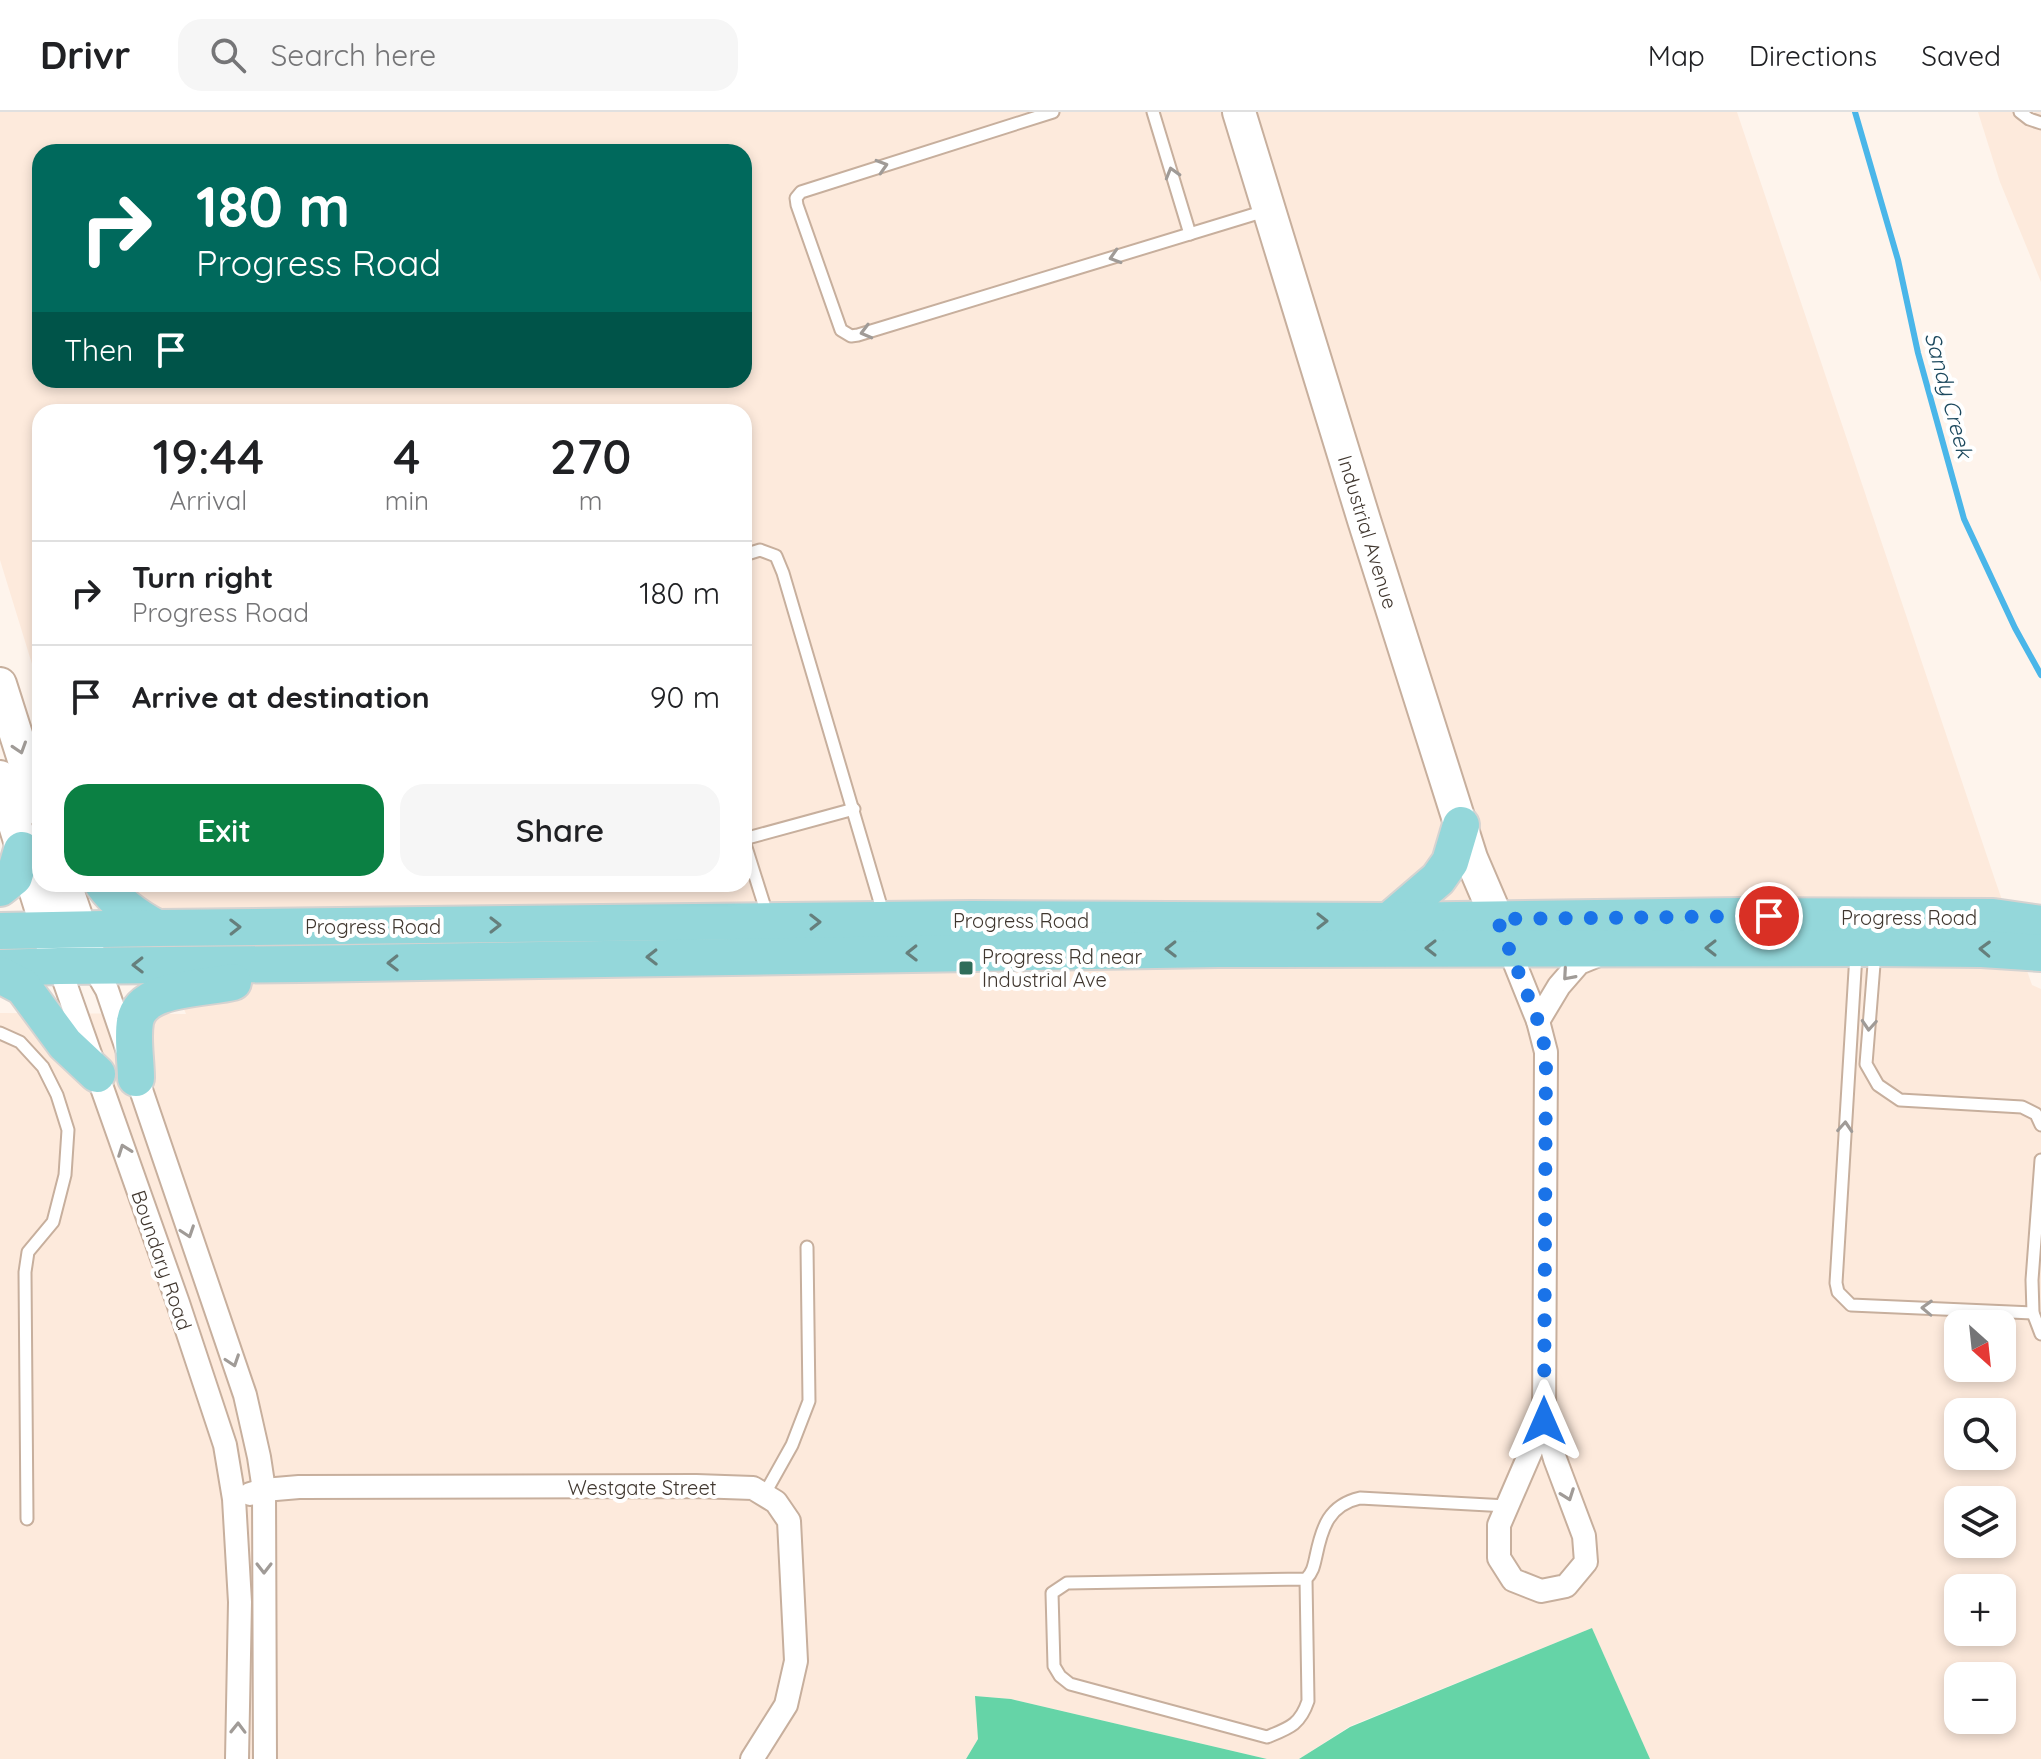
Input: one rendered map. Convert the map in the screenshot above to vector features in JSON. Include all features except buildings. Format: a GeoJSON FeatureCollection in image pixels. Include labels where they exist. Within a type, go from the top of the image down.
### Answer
{"type":"FeatureCollection","features":[{"type":"Feature","properties":{"kind":"main road"},"geometry":{"type":"LineString","coordinates":[[1389,921],[1438,879],[1450,862],[1461,825]]}},
{"type":"Feature","properties":{"kind":"main road"},"geometry":{"type":"LineString","coordinates":[[0,888],[14,877],[22,850]]}},
{"type":"Feature","properties":{"kind":"main road"},"geometry":{"type":"LineString","coordinates":[[110,892],[142,920],[157,928]]}},
{"type":"Feature","properties":{"kind":"main road","name":"Progress Road"},"geometry":{"type":"LineString","coordinates":[[0,968],[1234,949],[1503,934],[1946,916],[1993,917],[2041,924]]}},
{"type":"Feature","properties":{"kind":"main road","name":"Progress Road"},"geometry":{"type":"LineString","coordinates":[[0,931],[987,919],[1389,921],[1615,948],[1982,949],[2041,953]]}},
{"type":"Feature","properties":{"kind":"main road"},"geometry":{"type":"LineString","coordinates":[[136,1078],[134,1020],[150,1001],[174,991],[221,985],[300,964]]}},
{"type":"Feature","properties":{"kind":"main road"},"geometry":{"type":"LineString","coordinates":[[0,975],[23,987],[65,1044],[97,1074]]}},
{"type":"Feature","properties":{"kind":"street","name":"Industrial Avenue"},"geometry":{"type":"LineString","coordinates":[[1239,112],[1471,858],[1503,934]]}},
{"type":"Feature","properties":{"kind":"street"},"geometry":{"type":"LineString","coordinates":[[0,684],[32,785]]}},
{"type":"Feature","properties":{"kind":"street","name":"Boundary Road"},"geometry":{"type":"LineString","coordinates":[[0,777],[22,850],[32,869]]}},
{"type":"Feature","properties":{"kind":"street","name":"Boundary Road"},"geometry":{"type":"LineString","coordinates":[[44,892],[64,930],[76,966],[97,1074],[225,1445],[234,1499],[240,1602],[237,1759]]}},
{"type":"Feature","properties":{"kind":"street","name":"Boundary Road"},"geometry":{"type":"LineString","coordinates":[[64,930],[65,892]]}},
{"type":"Feature","properties":{"kind":"street"},"geometry":{"type":"LineString","coordinates":[[1503,934],[1538,1021],[1546,1052],[1544,1421],[1584,1536],[1586,1562],[1566,1586],[1541,1591],[1513,1580],[1499,1558],[1499,1525],[1544,1421]]}},
{"type":"Feature","properties":{"kind":"street"},"geometry":{"type":"LineString","coordinates":[[1538,1021],[1559,986],[1579,963],[1615,948]]}},
{"type":"Feature","properties":{"kind":"street","name":"Boundary Road"},"geometry":{"type":"LineString","coordinates":[[76,966],[107,990],[245,1395],[264,1490],[265,1759]]}},
{"type":"Feature","properties":{"kind":"street","name":"Westgate Street"},"geometry":{"type":"LineString","coordinates":[[234,1499],[264,1490],[299,1487],[696,1486],[753,1488],[764,1495]]}},
{"type":"Feature","properties":{"kind":"street"},"geometry":{"type":"LineString","coordinates":[[752,1759],[786,1705],[796,1661],[789,1521],[776,1502],[764,1495]]}},
{"type":"Feature","properties":{"kind":"lane"},"geometry":{"type":"LineString","coordinates":[[1053,112],[801,192],[796,198],[797,205],[845,334],[858,335],[1270,210]]}},
{"type":"Feature","properties":{"kind":"lane"},"geometry":{"type":"LineString","coordinates":[[1153,112],[1190,234]]}},
{"type":"Feature","properties":{"kind":"lane"},"geometry":{"type":"LineString","coordinates":[[2020,112],[2041,123]]}},
{"type":"Feature","properties":{"kind":"lane"},"geometry":{"type":"LineString","coordinates":[[752,552],[760,550],[776,556],[783,573],[885,921]]}},
{"type":"Feature","properties":{"kind":"lane"},"geometry":{"type":"LineString","coordinates":[[752,838],[854,809]]}},
{"type":"Feature","properties":{"kind":"lane"},"geometry":{"type":"LineString","coordinates":[[752,865],[770,922]]}},
{"type":"Feature","properties":{"kind":"lane"},"geometry":{"type":"LineString","coordinates":[[1866,948],[1866,1064],[1878,1085],[1900,1100],[2022,1107],[2036,1114],[2041,1125]]}},
{"type":"Feature","properties":{"kind":"lane"},"geometry":{"type":"LineString","coordinates":[[1866,948],[1836,1283],[1838,1292],[1851,1305],[2033,1313]]}},
{"type":"Feature","properties":{"kind":"lane"},"geometry":{"type":"LineString","coordinates":[[0,1033],[20,1042],[43,1067],[57,1095],[68,1130],[65,1175],[53,1222],[28,1252],[25,1272],[27,1519]]}},
{"type":"Feature","properties":{"kind":"lane"},"geometry":{"type":"LineString","coordinates":[[2041,1160],[2032,1280],[2033,1313],[2041,1334]]}},
{"type":"Feature","properties":{"kind":"lane"},"geometry":{"type":"LineString","coordinates":[[764,1495],[792,1445],[809,1401],[807,1247]]}},
{"type":"Feature","properties":{"kind":"lane"},"geometry":{"type":"LineString","coordinates":[[1306,1579],[1308,1701],[1305,1712],[1291,1728],[1267,1737],[1070,1684],[1054,1666],[1052,1593],[1067,1583],[1306,1579],[1312,1574],[1319,1537],[1331,1514],[1345,1501],[1360,1498],[1507,1506]]}},
{"type":"Feature","properties":{"kind":"shaded area"},"geometry":{"type":"Polygon","coordinates":[[[0,112],[1737,112],[1995,880],[2032,985],[2041,989],[2041,1759],[1650,1759],[1592,1628],[1350,1726],[1299,1759],[1267,1759],[1011,1699],[976,1696],[978,1739],[966,1759],[0,1759],[0,1013],[186,1014],[138,892],[752,892],[752,404],[32,404],[32,664],[0,560],[0,112]]]}},
{"type":"Feature","properties":{"kind":"shaded area"},"geometry":{"type":"Polygon","coordinates":[[[1978,112],[2041,112],[2041,282],[2000,182],[1978,112]]]}},
{"type":"Feature","properties":{"kind":"green space"},"geometry":{"type":"Polygon","coordinates":[[[1592,1628],[1650,1759],[1299,1759],[1350,1727],[1592,1628]]]}},
{"type":"Feature","properties":{"kind":"green space"},"geometry":{"type":"Polygon","coordinates":[[[975,1696],[1011,1699],[1267,1759],[966,1759],[978,1739],[975,1696]]]}},
{"type":"Feature","properties":{"kind":"waterway","name":"Sandy Creek"},"geometry":{"type":"LineString","coordinates":[[1855,112],[1898,260],[1918,353],[1964,519],[2015,628],[2041,675]]}},
{"type":"Feature","properties":{"kind":"place","name":"Progress Rd near Industrial Ave"},"geometry":{"type":"Point","coordinates":[966,968]}},
{"type":"Feature","properties":{"kind":"route"},"geometry":{"type":"LineString","coordinates":[[1544,1421],[1546,1052],[1544,1036],[1497,919],[1769,916]]}}]}
